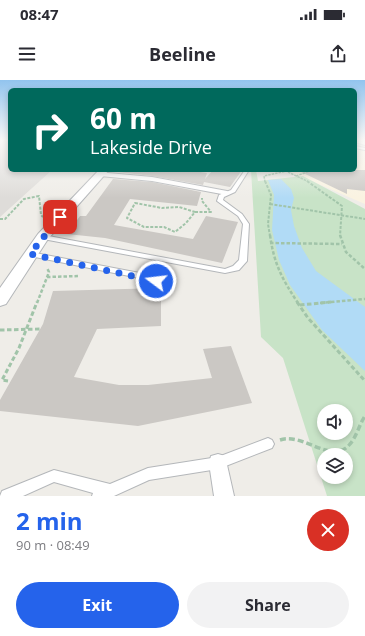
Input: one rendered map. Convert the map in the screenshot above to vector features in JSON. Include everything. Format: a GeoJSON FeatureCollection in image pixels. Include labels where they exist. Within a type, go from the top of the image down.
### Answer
{"type":"FeatureCollection","features":[{"type":"Feature","properties":{"kind":"street"},"geometry":{"type":"LineString","coordinates":[[0,300],[28,257],[47,232],[102,172],[152,179],[164,183],[178,183],[227,193]]}},
{"type":"Feature","properties":{"kind":"street"},"geometry":{"type":"LineString","coordinates":[[218,463],[224,496]]}},
{"type":"Feature","properties":{"kind":"lane"},"geometry":{"type":"LineString","coordinates":[[47,232],[225,270],[236,268],[243,261],[246,224],[240,215],[220,201],[221,196],[233,191],[246,172]]}},
{"type":"Feature","properties":{"kind":"lane"},"geometry":{"type":"LineString","coordinates":[[28,257],[145,277],[167,284]]}},
{"type":"Feature","properties":{"kind":"lane"},"geometry":{"type":"LineString","coordinates":[[7,496],[54,476],[105,494],[148,474],[218,463],[268,444]]}},
{"type":"Feature","properties":{"kind":"path"},"geometry":{"type":"LineString","coordinates":[[365,269],[358,265],[342,244],[339,237],[343,214],[342,206],[331,196],[287,172],[264,176],[271,195],[268,224],[273,257],[284,282],[333,347],[365,382]]}},
{"type":"Feature","properties":{"kind":"path"},"geometry":{"type":"LineString","coordinates":[[296,176],[307,172]]}},
{"type":"Feature","properties":{"kind":"path"},"geometry":{"type":"LineString","coordinates":[[195,212],[176,232],[164,227],[144,227],[127,218],[135,203],[150,204],[162,208],[179,207],[195,212],[211,212],[202,201],[207,189]]}},
{"type":"Feature","properties":{"kind":"path"},"geometry":{"type":"LineString","coordinates":[[0,219],[5,219],[24,199],[39,196],[41,215],[47,232]]}},
{"type":"Feature","properties":{"kind":"path"},"geometry":{"type":"LineString","coordinates":[[271,204],[343,214],[365,219]]}},
{"type":"Feature","properties":{"kind":"path"},"geometry":{"type":"LineString","coordinates":[[272,243],[342,244]]}},
{"type":"Feature","properties":{"kind":"path"},"geometry":{"type":"LineString","coordinates":[[8,380],[2,380],[19,348],[49,272],[47,268],[28,257]]}},
{"type":"Feature","properties":{"kind":"path"},"geometry":{"type":"LineString","coordinates":[[47,277],[86,276]]}},
{"type":"Feature","properties":{"kind":"path"},"geometry":{"type":"LineString","coordinates":[[301,305],[365,299]]}},
{"type":"Feature","properties":{"kind":"path"},"geometry":{"type":"LineString","coordinates":[[0,330],[40,329]]}},
{"type":"Feature","properties":{"kind":"path"},"geometry":{"type":"LineString","coordinates":[[268,444],[289,437],[323,450],[336,452],[348,446],[358,432],[365,416]]}},
{"type":"Feature","properties":{"kind":"shaded area"},"geometry":{"type":"Polygon","coordinates":[[[0,159],[8,159],[8,172],[50,172],[0,217],[0,159]]]}},
{"type":"Feature","properties":{"kind":"shaded area"},"geometry":{"type":"Polygon","coordinates":[[[357,159],[365,159],[365,204],[291,172],[357,172],[357,159]]]}},
{"type":"Feature","properties":{"kind":"green space"},"geometry":{"type":"Polygon","coordinates":[[[251,172],[256,172],[258,181],[303,176],[365,209],[365,496],[327,496],[323,484],[353,484],[353,448],[317,448],[317,465],[283,358],[261,337],[251,172]]]}},
{"type":"Feature","properties":{"kind":"water"},"geometry":{"type":"Polygon","coordinates":[[[281,179],[291,189],[294,198],[291,210],[294,226],[302,248],[316,271],[365,307],[365,371],[322,330],[290,285],[279,260],[272,230],[274,195],[268,180],[281,179]]]}},
{"type":"Feature","properties":{"kind":"building"},"geometry":{"type":"Polygon","coordinates":[[[357,170],[365,170],[365,191],[347,189],[347,194],[301,172],[357,172],[357,170]]]}},
{"type":"Feature","properties":{"kind":"building"},"geometry":{"type":"Polygon","coordinates":[[[118,172],[201,172],[207,173],[205,179],[211,172],[241,172],[230,187],[204,182],[203,185],[118,172]]]}},
{"type":"Feature","properties":{"kind":"building"},"geometry":{"type":"Polygon","coordinates":[[[113,179],[152,182],[201,192],[197,206],[130,199],[114,225],[193,239],[206,216],[238,222],[222,263],[105,238],[67,234],[80,216],[86,216],[113,179]]]}},
{"type":"Feature","properties":{"kind":"building"},"geometry":{"type":"Polygon","coordinates":[[[161,288],[161,326],[97,329],[74,377],[119,385],[148,385],[212,378],[203,349],[231,346],[252,403],[138,426],[0,411],[0,400],[43,324],[53,291],[161,288]]]}},
{"type":"Feature","properties":{"kind":"route"},"geometry":{"type":"LineString","coordinates":[[60,217],[30,254],[145,277],[156,281]]}}]}
